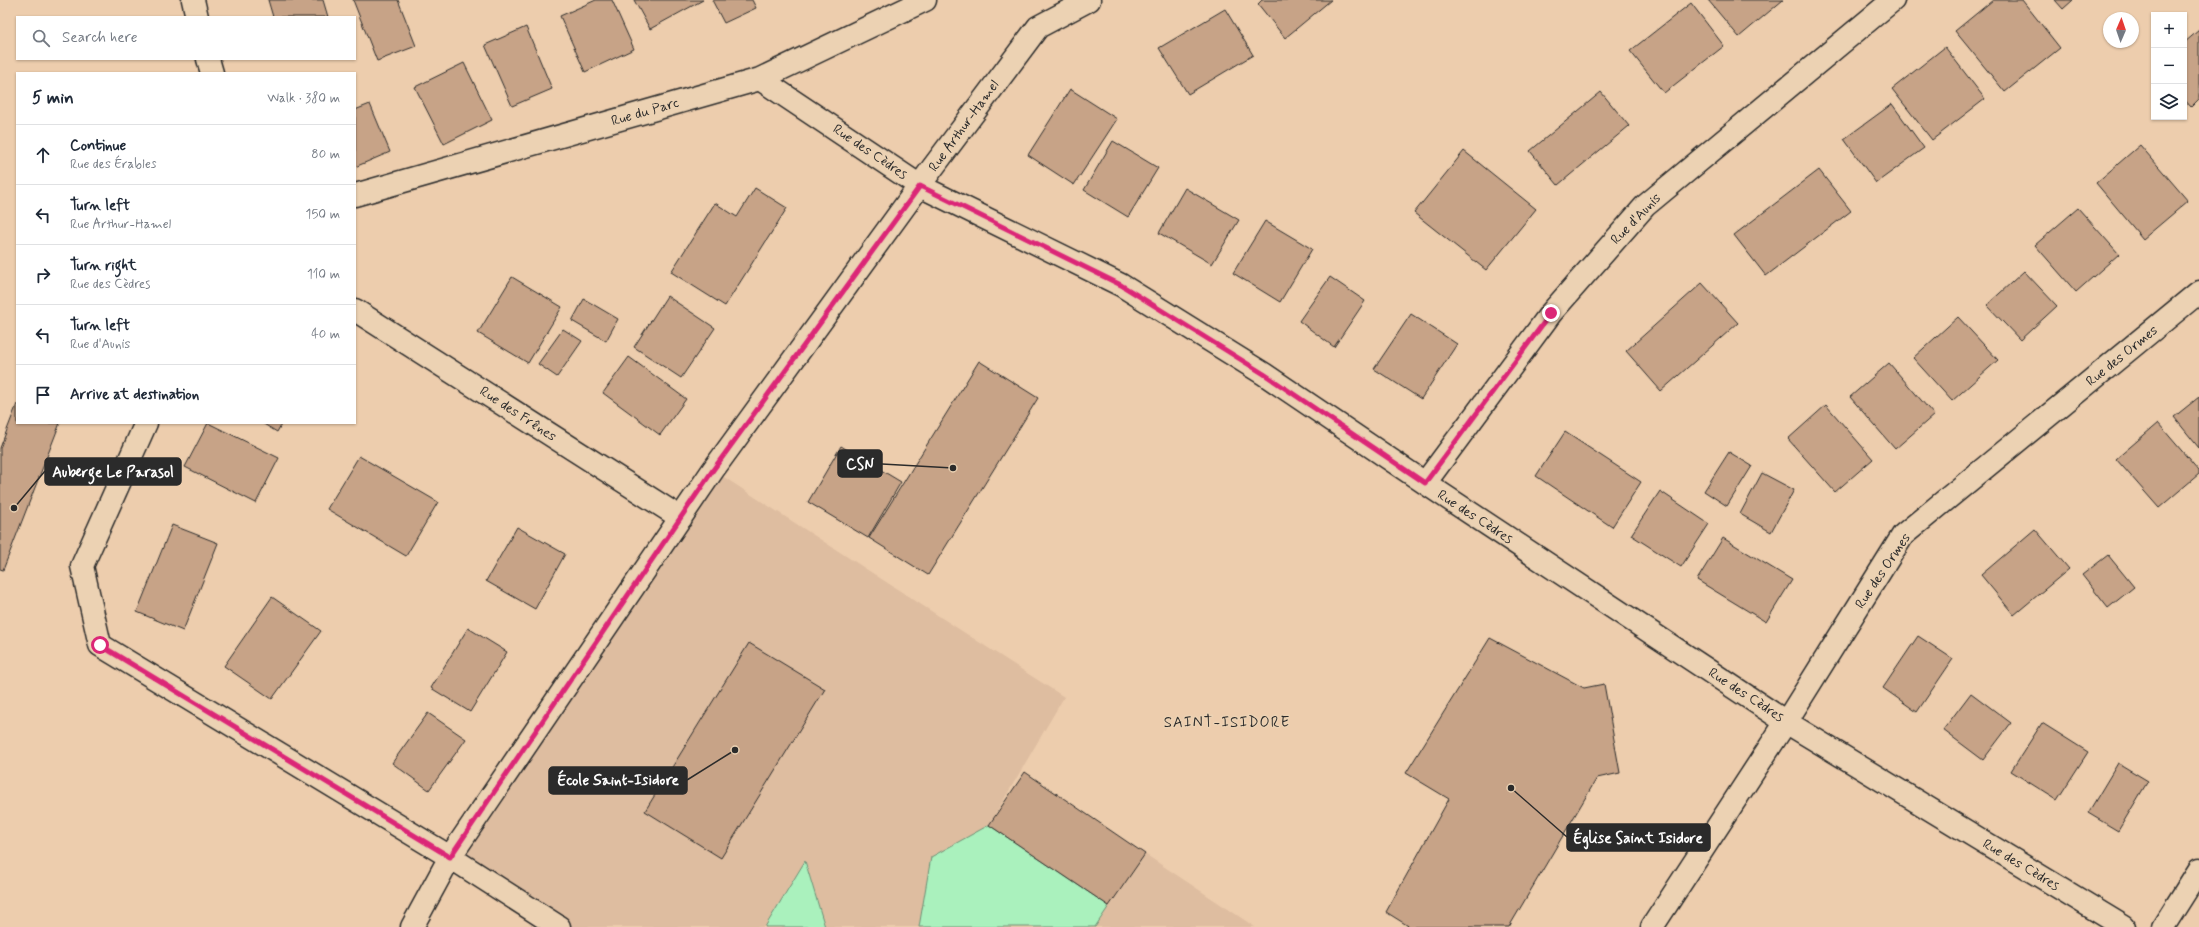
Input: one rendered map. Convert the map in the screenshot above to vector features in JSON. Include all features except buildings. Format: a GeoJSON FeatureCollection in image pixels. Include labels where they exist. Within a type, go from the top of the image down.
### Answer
{"type":"FeatureCollection","features":[{"type":"Feature","properties":{"kind":"street"},"geometry":{"type":"LineString","coordinates":[[193,0],[197,16]]}},
{"type":"Feature","properties":{"kind":"street","name":"Rue du Parc"},"geometry":{"type":"LineString","coordinates":[[356,195],[760,79],[925,0]]}},
{"type":"Feature","properties":{"kind":"street","name":"Rue Arthur-Hamel"},"geometry":{"type":"LineString","coordinates":[[412,927],[450,857],[713,470],[920,186],[1038,27],[1090,0]]}},
{"type":"Feature","properties":{"kind":"street","name":"Rue d'Aunis"},"geometry":{"type":"LineString","coordinates":[[1425,483],[1551,313],[1645,206],[1893,0]]}},
{"type":"Feature","properties":{"kind":"street"},"geometry":{"type":"LineString","coordinates":[[208,60],[212,72]]}},
{"type":"Feature","properties":{"kind":"street","name":"Rue des Cèdres"},"geometry":{"type":"LineString","coordinates":[[760,79],[920,186],[1121,285],[1264,374],[1425,483],[1786,722],[2124,927]]}},
{"type":"Feature","properties":{"kind":"street","name":"Rue des Ormes"},"geometry":{"type":"LineString","coordinates":[[1652,927],[1786,722],[1903,535],[2199,292]]}},
{"type":"Feature","properties":{"kind":"street","name":"Rue des Frênes"},"geometry":{"type":"LineString","coordinates":[[356,311],[681,518]]}},
{"type":"Feature","properties":{"kind":"street"},"geometry":{"type":"LineString","coordinates":[[146,424],[82,566],[100,645],[450,857],[559,927]]}},
{"type":"Feature","properties":{"kind":"street"},"geometry":{"type":"LineString","coordinates":[[2164,927],[2199,870]]}},
{"type":"Feature","properties":{"kind":"shaded area"},"geometry":{"type":"Polygon","coordinates":[[[713,470],[1064,697],[989,825],[931,857],[919,927],[825,927],[805,861],[765,927],[559,927],[450,857],[713,470]]]}},
{"type":"Feature","properties":{"kind":"shaded area"},"geometry":{"type":"Polygon","coordinates":[[[1145,854],[1255,927],[1095,927],[1145,854]]]}},
{"type":"Feature","properties":{"kind":"green space"},"geometry":{"type":"Polygon","coordinates":[[[989,825],[1109,906],[1095,927],[919,927],[931,857],[989,825]]]}},
{"type":"Feature","properties":{"kind":"green space"},"geometry":{"type":"Polygon","coordinates":[[[805,861],[825,927],[765,927],[805,861]]]}},
{"type":"Feature","properties":{"kind":"place","name":"CSN"},"geometry":{"type":"Point","coordinates":[953,468]}},
{"type":"Feature","properties":{"kind":"place","name":"Auberge Le Parasol"},"geometry":{"type":"Point","coordinates":[14,508]}},
{"type":"Feature","properties":{"kind":"place","name":"École Saint-Isidore"},"geometry":{"type":"Point","coordinates":[735,750]}},
{"type":"Feature","properties":{"kind":"place","name":"Église Saint Isidore"},"geometry":{"type":"Point","coordinates":[1511,788]}},
{"type":"Feature","properties":{"kind":"district","name":"SAINT-ISIDORE"},"geometry":{"type":"Point","coordinates":[1227,723]}},
{"type":"Feature","properties":{"kind":"route"},"geometry":{"type":"LineString","coordinates":[[100,645],[450,857],[713,470],[920,186],[1121,285],[1264,374],[1425,483],[1551,313]]}}]}
